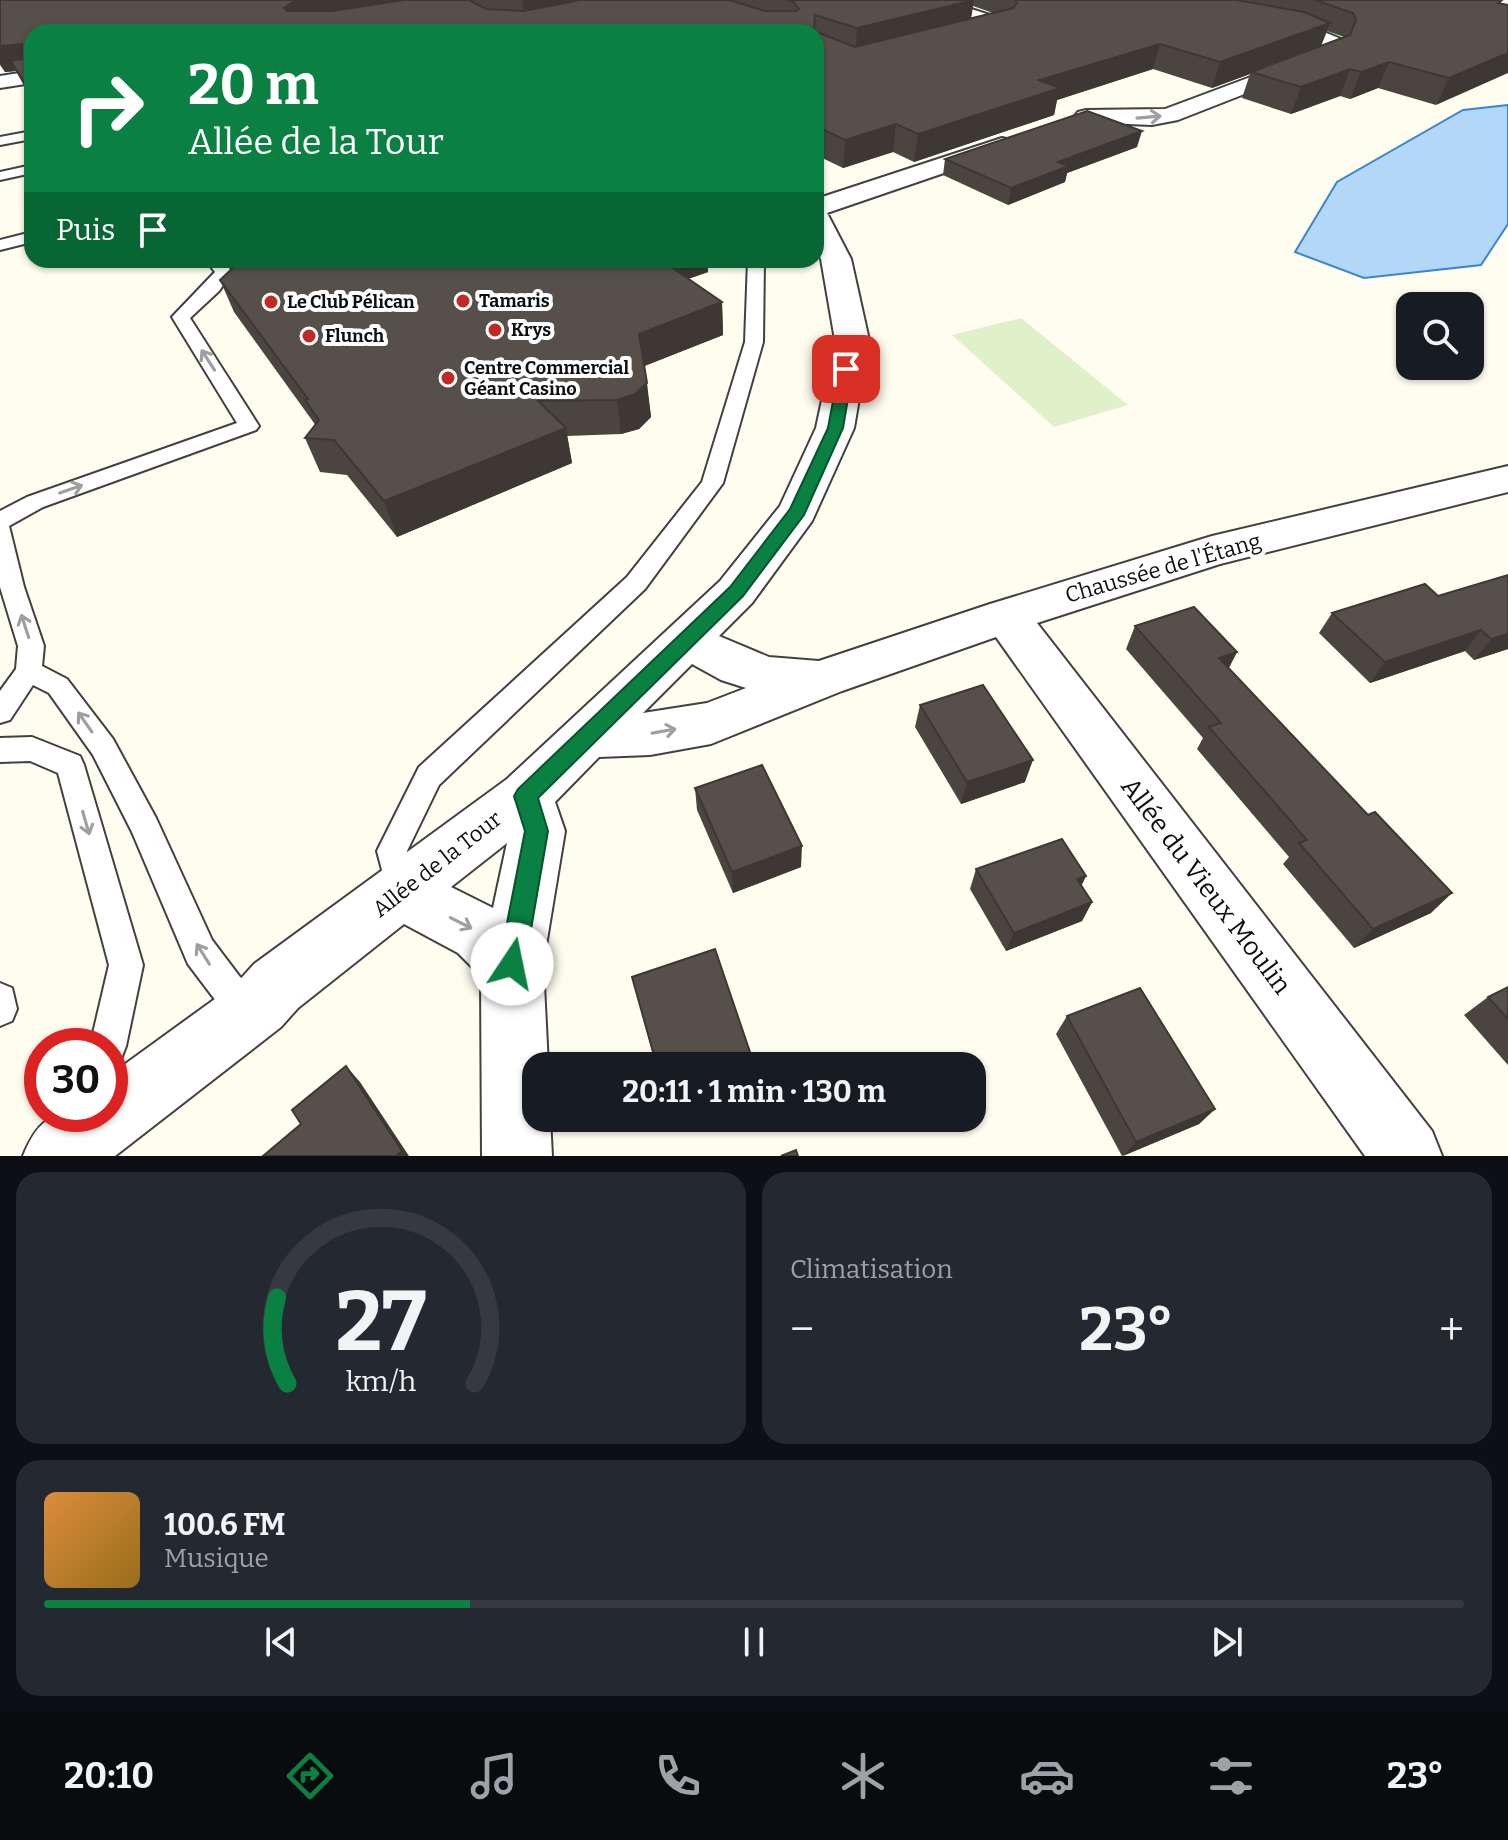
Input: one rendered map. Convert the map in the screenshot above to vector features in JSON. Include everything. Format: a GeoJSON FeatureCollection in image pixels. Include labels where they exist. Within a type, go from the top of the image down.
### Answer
{"type":"FeatureCollection","features":[{"type":"Feature","properties":{"kind":"street"},"geometry":{"type":"LineString","coordinates":[[926,0],[1001,25],[942,40]]}},
{"type":"Feature","properties":{"kind":"street"},"geometry":{"type":"LineString","coordinates":[[1056,127],[1086,117],[1152,118],[1170,115],[1332,53],[1334,43],[1301,28],[1149,0]]}},
{"type":"Feature","properties":{"kind":"street"},"geometry":{"type":"LineString","coordinates":[[0,82],[24,78]]}},
{"type":"Feature","properties":{"kind":"street"},"geometry":{"type":"LineString","coordinates":[[824,205],[1026,137]]}},
{"type":"Feature","properties":{"kind":"street","name":"Allée de la Tour"},"geometry":{"type":"LineString","coordinates":[[80,1133],[259,1005],[276,986],[526,796],[736,592],[798,511],[835,428],[852,340],[836,259],[824,234]]}},
{"type":"Feature","properties":{"kind":"street","name":"Chaussée de l'Étang"},"geometry":{"type":"LineString","coordinates":[[587,737],[650,734],[711,723],[825,678],[1006,616],[1212,551],[1508,479]]}},
{"type":"Feature","properties":{"kind":"street","name":"Allée du Vieux Moulin"},"geometry":{"type":"LineString","coordinates":[[1006,616],[1407,1156]]}},
{"type":"Feature","properties":{"kind":"street","name":"Chaussée de l'Étang"},"geometry":{"type":"LineString","coordinates":[[686,640],[738,667],[769,676],[825,678]]}},
{"type":"Feature","properties":{"kind":"street"},"geometry":{"type":"LineString","coordinates":[[517,1156],[512,964],[537,831],[526,796]]}},
{"type":"Feature","properties":{"kind":"street"},"geometry":{"type":"LineString","coordinates":[[402,893],[479,932],[512,964]]}},
{"type":"Feature","properties":{"kind":"lane"},"geometry":{"type":"LineString","coordinates":[[0,141],[24,136]]}},
{"type":"Feature","properties":{"kind":"lane"},"geometry":{"type":"LineString","coordinates":[[0,176],[24,171]]}},
{"type":"Feature","properties":{"kind":"lane"},"geometry":{"type":"LineString","coordinates":[[0,245],[24,239]]}},
{"type":"Feature","properties":{"kind":"lane"},"geometry":{"type":"LineString","coordinates":[[0,521],[35,502],[249,426],[181,317],[213,287],[224,272],[221,268]]}},
{"type":"Feature","properties":{"kind":"lane"},"geometry":{"type":"LineString","coordinates":[[402,893],[392,851],[429,776],[636,583],[712,483],[754,342],[756,268]]}},
{"type":"Feature","properties":{"kind":"lane"},"geometry":{"type":"LineString","coordinates":[[0,529],[12,587],[31,646],[29,671],[0,712]]}},
{"type":"Feature","properties":{"kind":"lane"},"geometry":{"type":"LineString","coordinates":[[29,671],[58,686],[103,747],[145,827],[200,952],[228,989],[259,1005]]}},
{"type":"Feature","properties":{"kind":"lane"},"geometry":{"type":"LineString","coordinates":[[0,750],[32,749],[70,765],[126,965],[112,1028]]}},
{"type":"Feature","properties":{"kind":"lane"},"geometry":{"type":"LineString","coordinates":[[0,1000],[0,1009]]}},
{"type":"Feature","properties":{"kind":"green space"},"geometry":{"type":"Polygon","coordinates":[[[1021,318],[1128,405],[1054,427],[952,335],[1021,318]]]}},
{"type":"Feature","properties":{"kind":"water"},"geometry":{"type":"Polygon","coordinates":[[[1508,105],[1508,224],[1481,265],[1364,278],[1295,252],[1337,182],[1463,110],[1508,105]]]}},
{"type":"Feature","properties":{"kind":"building"},"geometry":{"type":"Polygon","coordinates":[[[0,0],[296,0],[284,8],[287,11],[332,11],[404,0],[469,0],[486,9],[524,11],[580,0],[729,0],[765,11],[796,11],[799,9],[794,2],[788,0],[974,0],[857,28],[815,15],[814,24],[24,24],[24,83],[11,61],[22,59],[22,44],[0,46],[0,0]]]}},
{"type":"Feature","properties":{"kind":"building"},"geometry":{"type":"Polygon","coordinates":[[[1015,0],[1236,0],[1304,12],[1330,23],[1220,62],[1160,44],[1039,80],[1060,88],[918,134],[896,124],[845,140],[824,130],[824,35],[855,47],[1013,8],[1017,3],[1015,0]]]}},
{"type":"Feature","properties":{"kind":"building"},"geometry":{"type":"Polygon","coordinates":[[[1315,0],[1502,0],[1498,3],[1508,5],[1508,53],[1449,78],[1389,62],[1361,72],[1350,69],[1301,87],[1251,72],[1350,35],[1356,20],[1353,13],[1315,0]]]}},
{"type":"Feature","properties":{"kind":"building"},"geometry":{"type":"Polygon","coordinates":[[[1087,111],[1142,131],[1058,162],[1069,166],[1011,188],[945,159],[1087,111]]]}},
{"type":"Feature","properties":{"kind":"building","name":"Centre Commercial Géant Casino"},"geometry":{"type":"Polygon","coordinates":[[[233,268],[673,268],[722,302],[639,334],[647,383],[635,394],[617,400],[538,401],[566,428],[384,501],[334,440],[305,438],[319,420],[305,400],[308,399],[220,280],[233,268]]]}},
{"type":"Feature","properties":{"kind":"building"},"geometry":{"type":"Polygon","coordinates":[[[1508,575],[1508,634],[1491,639],[1481,630],[1385,662],[1332,613],[1425,584],[1438,596],[1508,575]]]}},
{"type":"Feature","properties":{"kind":"building"},"geometry":{"type":"Polygon","coordinates":[[[1194,607],[1237,652],[1219,658],[1368,815],[1375,812],[1452,893],[1373,929],[1299,843],[1307,840],[1209,727],[1221,723],[1135,626],[1194,607]]]}},
{"type":"Feature","properties":{"kind":"building"},"geometry":{"type":"Polygon","coordinates":[[[983,685],[1033,760],[967,782],[920,705],[983,685]]]}},
{"type":"Feature","properties":{"kind":"building"},"geometry":{"type":"Polygon","coordinates":[[[762,765],[802,846],[732,872],[695,788],[762,765]]]}},
{"type":"Feature","properties":{"kind":"building"},"geometry":{"type":"Polygon","coordinates":[[[1062,839],[1086,876],[1077,879],[1092,902],[1014,933],[976,869],[1062,839]]]}},
{"type":"Feature","properties":{"kind":"building"},"geometry":{"type":"Polygon","coordinates":[[[715,949],[750,1052],[653,1052],[632,977],[715,949]]]}},
{"type":"Feature","properties":{"kind":"building"},"geometry":{"type":"Polygon","coordinates":[[[1508,987],[1508,1019],[1488,997],[1508,987]]]}},
{"type":"Feature","properties":{"kind":"building"},"geometry":{"type":"Polygon","coordinates":[[[1140,988],[1215,1109],[1136,1142],[1067,1016],[1140,988]]]}},
{"type":"Feature","properties":{"kind":"building"},"geometry":{"type":"Polygon","coordinates":[[[346,1066],[402,1151],[395,1156],[263,1156],[301,1124],[292,1110],[346,1066]]]}},
{"type":"Feature","properties":{"kind":"building"},"geometry":{"type":"Polygon","coordinates":[[[796,1150],[798,1156],[781,1156],[796,1150]]]}},
{"type":"Feature","properties":{"kind":"place","name":"Tamaris"},"geometry":{"type":"Point","coordinates":[463,301]}},
{"type":"Feature","properties":{"kind":"place","name":"Le Club Pélican"},"geometry":{"type":"Point","coordinates":[271,302]}},
{"type":"Feature","properties":{"kind":"place","name":"Krys"},"geometry":{"type":"Point","coordinates":[495,330]}},
{"type":"Feature","properties":{"kind":"place","name":"Flunch"},"geometry":{"type":"Point","coordinates":[309,336]}},
{"type":"Feature","properties":{"kind":"place","name":"Centre Commercial Géant Casino"},"geometry":{"type":"Point","coordinates":[448,378]}},
{"type":"Feature","properties":{"kind":"route"},"geometry":{"type":"LineString","coordinates":[[512,964],[537,831],[526,796],[736,592],[798,511],[835,428],[846,369]]}}]}
